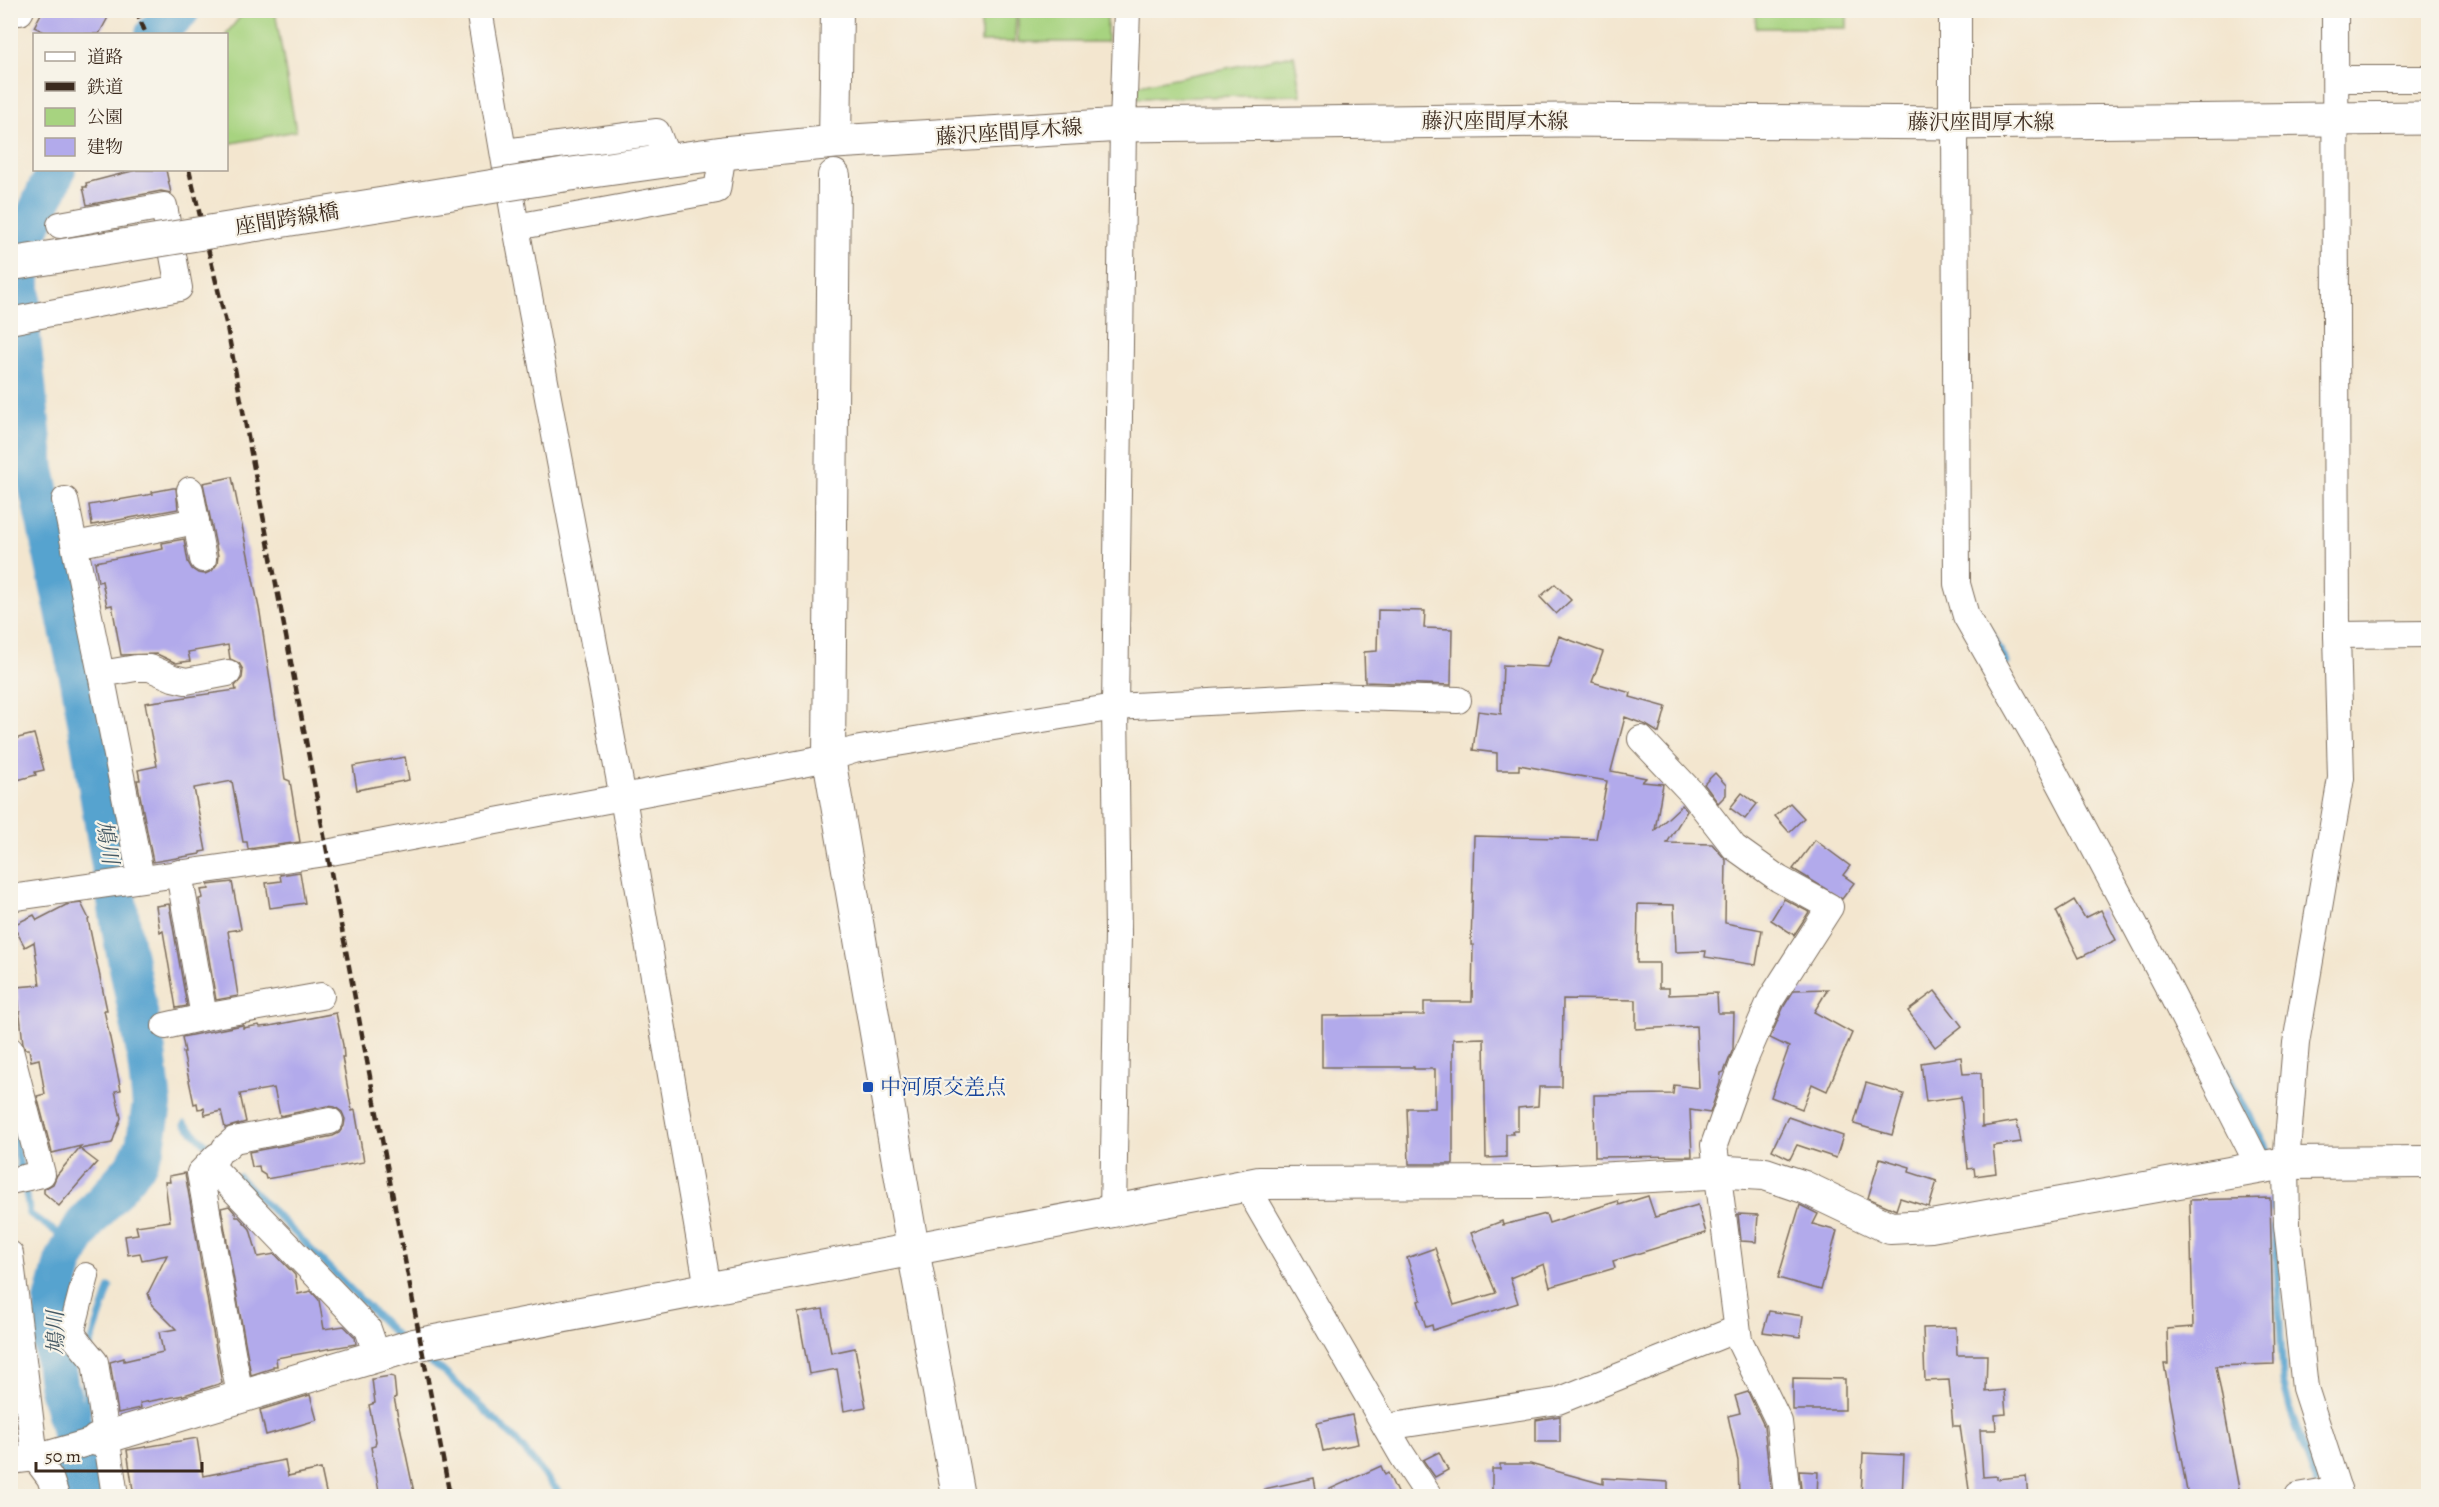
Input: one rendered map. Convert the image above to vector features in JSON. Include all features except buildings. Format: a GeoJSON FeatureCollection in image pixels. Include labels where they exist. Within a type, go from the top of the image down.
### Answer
{"type":"FeatureCollection","features":[{"type":"Feature","properties":{"kind":"main road","name":"藤沢座間厚木線"},"geometry":{"type":"LineString","coordinates":[[564,175],[723,153],[835,142],[1123,124],[1552,120],[1955,123],[2428,118]]}},
{"type":"Feature","properties":{"kind":"main road","name":"座間跨線橋"},"geometry":{"type":"LineString","coordinates":[[10,264],[564,175]]}},
{"type":"Feature","properties":{"kind":"street"},"geometry":{"type":"LineString","coordinates":[[479,10],[516,227],[623,798],[708,1288]]}},
{"type":"Feature","properties":{"kind":"street"},"geometry":{"type":"LineString","coordinates":[[837,10],[829,758],[958,1497]]}},
{"type":"Feature","properties":{"kind":"street"},"geometry":{"type":"LineString","coordinates":[[1113,1212],[1118,933],[1115,707],[1123,124],[1127,10]]}},
{"type":"Feature","properties":{"kind":"street"},"geometry":{"type":"LineString","coordinates":[[1955,10],[1957,584],[1966,615],[2038,742],[2162,977],[2272,1166],[2286,1225],[2305,1388],[2339,1493],[2298,1497]]}},
{"type":"Feature","properties":{"kind":"street"},"geometry":{"type":"LineString","coordinates":[[2272,1166],[2296,1043],[2341,778],[2337,635],[2335,10]]}},
{"type":"Feature","properties":{"kind":"street"},"geometry":{"type":"LineString","coordinates":[[2336,79],[2428,79]]}},
{"type":"Feature","properties":{"kind":"street"},"geometry":{"type":"LineString","coordinates":[[505,152],[657,132],[668,160]]}},
{"type":"Feature","properties":{"kind":"street"},"geometry":{"type":"LineString","coordinates":[[516,227],[717,190],[723,153]]}},
{"type":"Feature","properties":{"kind":"street"},"geometry":{"type":"LineString","coordinates":[[10,321],[40,313],[179,288],[164,206],[60,225]]}},
{"type":"Feature","properties":{"kind":"street"},"geometry":{"type":"LineString","coordinates":[[190,490],[203,559]]}},
{"type":"Feature","properties":{"kind":"street"},"geometry":{"type":"LineString","coordinates":[[65,500],[101,674],[134,879]]}},
{"type":"Feature","properties":{"kind":"street"},"geometry":{"type":"LineString","coordinates":[[75,545],[196,521]]}},
{"type":"Feature","properties":{"kind":"street"},"geometry":{"type":"LineString","coordinates":[[2337,635],[2428,634]]}},
{"type":"Feature","properties":{"kind":"street"},"geometry":{"type":"LineString","coordinates":[[101,674],[150,668],[186,681],[228,673]]}},
{"type":"Feature","properties":{"kind":"street"},"geometry":{"type":"LineString","coordinates":[[10,898],[326,853],[829,758],[854,750],[1115,707],[1323,696],[1458,699]]}},
{"type":"Feature","properties":{"kind":"street"},"geometry":{"type":"LineString","coordinates":[[1641,739],[1692,793],[1734,847],[1779,879],[1830,907],[1771,999],[1744,1061],[1714,1145],[1739,1340],[1779,1422],[1787,1497]]}},
{"type":"Feature","properties":{"kind":"street"},"geometry":{"type":"LineString","coordinates":[[179,873],[204,1017]]}},
{"type":"Feature","properties":{"kind":"street"},"geometry":{"type":"LineString","coordinates":[[165,1026],[321,996]]}},
{"type":"Feature","properties":{"kind":"street"},"geometry":{"type":"LineString","coordinates":[[10,1050],[42,1174],[21,1178]]}},
{"type":"Feature","properties":{"kind":"street"},"geometry":{"type":"LineString","coordinates":[[240,1396],[200,1173],[234,1140],[330,1121]]}},
{"type":"Feature","properties":{"kind":"street"},"geometry":{"type":"LineString","coordinates":[[217,1156],[368,1329],[395,1350]]}},
{"type":"Feature","properties":{"kind":"street"},"geometry":{"type":"LineString","coordinates":[[33,1457],[102,1439],[395,1350],[1246,1185],[1347,1182],[1539,1182],[1717,1172],[1765,1174],[1804,1187],[1890,1228],[1930,1226],[2272,1166],[2428,1162]]}},
{"type":"Feature","properties":{"kind":"street"},"geometry":{"type":"LineString","coordinates":[[1246,1185],[1429,1497]]}},
{"type":"Feature","properties":{"kind":"street"},"geometry":{"type":"LineString","coordinates":[[10,1254],[33,1457],[51,1478],[56,1497]]}},
{"type":"Feature","properties":{"kind":"street"},"geometry":{"type":"LineString","coordinates":[[86,1276],[72,1330],[87,1352],[115,1497]]}},
{"type":"Feature","properties":{"kind":"street"},"geometry":{"type":"LineString","coordinates":[[1386,1427],[1558,1401],[1737,1329]]}},
{"type":"Feature","properties":{"kind":"green space"},"geometry":{"type":"Polygon","coordinates":[[[245,11],[275,11],[296,131],[228,144],[227,33],[245,11]]]}},
{"type":"Feature","properties":{"kind":"green space"},"geometry":{"type":"Polygon","coordinates":[[[981,11],[1016,11],[1015,42],[981,42],[981,11]]]}},
{"type":"Feature","properties":{"kind":"green space"},"geometry":{"type":"Polygon","coordinates":[[[1018,11],[1107,11],[1107,42],[1018,42],[1018,11]]]}},
{"type":"Feature","properties":{"kind":"green space"},"geometry":{"type":"Polygon","coordinates":[[[1755,11],[1847,11],[1847,28],[1756,28],[1755,11]]]}},
{"type":"Feature","properties":{"kind":"green space"},"geometry":{"type":"Polygon","coordinates":[[[1294,55],[1301,95],[1138,98],[1138,85],[1294,55]]]}},
{"type":"Feature","properties":{"kind":"waterway","name":"鳩川"},"geometry":{"type":"LineString","coordinates":[[156,33],[180,10]]}},
{"type":"Feature","properties":{"kind":"waterway","name":"鳩川"},"geometry":{"type":"LineString","coordinates":[[56,171],[21,249],[21,338],[35,470],[82,690],[123,938],[146,1052],[152,1105],[145,1146],[135,1166],[84,1225],[64,1262],[54,1302],[53,1343],[58,1384],[70,1428],[80,1496]]}},
{"type":"Feature","properties":{"kind":"waterway"},"geometry":{"type":"LineString","coordinates":[[1990,631],[2007,663]]}},
{"type":"Feature","properties":{"kind":"waterway"},"geometry":{"type":"LineString","coordinates":[[2208,1038],[2267,1149],[2269,1159]]}},
{"type":"Feature","properties":{"kind":"waterway"},"geometry":{"type":"LineString","coordinates":[[150,1094],[163,1105]]}},
{"type":"Feature","properties":{"kind":"waterway"},"geometry":{"type":"LineString","coordinates":[[10,1116],[30,1214],[73,1244]]}},
{"type":"Feature","properties":{"kind":"waterway"},"geometry":{"type":"LineString","coordinates":[[185,1124],[214,1152]]}},
{"type":"Feature","properties":{"kind":"waterway"},"geometry":{"type":"LineString","coordinates":[[2271,1173],[2274,1209]]}},
{"type":"Feature","properties":{"kind":"waterway"},"geometry":{"type":"LineString","coordinates":[[239,1177],[400,1339]]}},
{"type":"Feature","properties":{"kind":"waterway"},"geometry":{"type":"LineString","coordinates":[[2275,1226],[2283,1381],[2291,1412],[2316,1482]]}},
{"type":"Feature","properties":{"kind":"waterway"},"geometry":{"type":"LineString","coordinates":[[90,1346],[110,1287]]}},
{"type":"Feature","properties":{"kind":"waterway"},"geometry":{"type":"LineString","coordinates":[[416,1355],[442,1370],[514,1438],[562,1496]]}},
{"type":"Feature","properties":{"kind":"waterway"},"geometry":{"type":"LineString","coordinates":[[85,1374],[89,1435]]}},
{"type":"Feature","properties":{"kind":"waterway"},"geometry":{"type":"LineString","coordinates":[[90,1446],[98,1496]]}},
{"type":"Feature","properties":{"kind":"railway"},"geometry":{"type":"LineString","coordinates":[[136,10],[146,33]]}},
{"type":"Feature","properties":{"kind":"railway"},"geometry":{"type":"LineString","coordinates":[[189,171],[227,327],[450,1496]]}},
{"type":"Feature","properties":{"kind":"place","name":"中河原交差点"},"geometry":{"type":"Point","coordinates":[868,1087]}}]}
